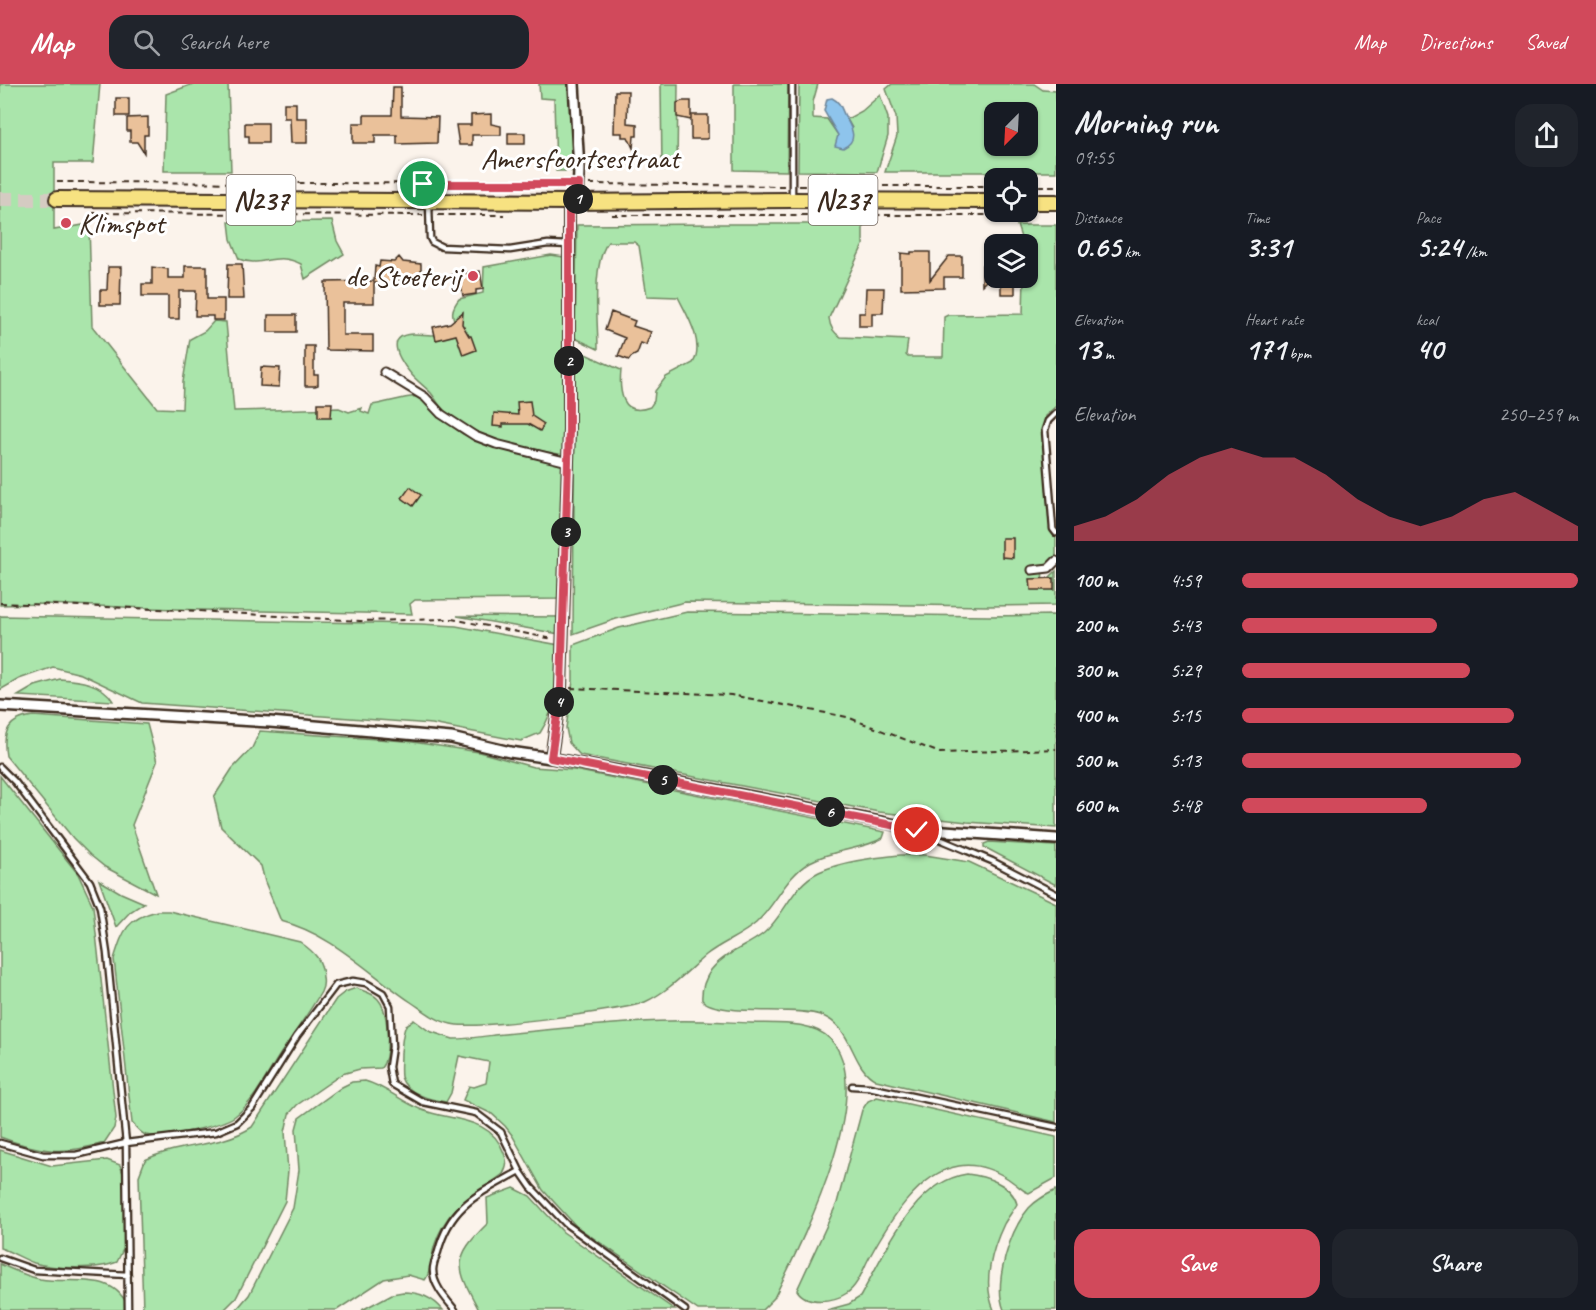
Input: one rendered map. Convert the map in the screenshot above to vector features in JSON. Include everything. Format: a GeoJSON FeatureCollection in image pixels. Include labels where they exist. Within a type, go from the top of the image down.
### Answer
{"type":"FeatureCollection","features":[{"type":"Feature","properties":{"kind":"main road"},"geometry":{"type":"LineString","coordinates":[[1038,202],[1052,192]]}},
{"type":"Feature","properties":{"kind":"main road","name":"Amersfoortsestraat"},"geometry":{"type":"LineString","coordinates":[[57,199],[573,202],[792,193],[984,201]]}},
{"type":"Feature","properties":{"kind":"street"},"geometry":{"type":"LineString","coordinates":[[551,758],[561,688],[568,462],[569,245],[573,202],[579,184],[574,84]]}},
{"type":"Feature","properties":{"kind":"street"},"geometry":{"type":"LineString","coordinates":[[384,372],[425,397],[441,414],[475,436],[496,444],[568,462]]}},
{"type":"Feature","properties":{"kind":"street"},"geometry":{"type":"LineString","coordinates":[[1032,570],[1049,568],[1056,561]]}},
{"type":"Feature","properties":{"kind":"street"},"geometry":{"type":"LineString","coordinates":[[0,706],[270,722],[451,738],[510,752],[551,758],[917,830],[1056,839]]}},
{"type":"Feature","properties":{"kind":"lane"},"geometry":{"type":"LineString","coordinates":[[792,84],[792,193]]}},
{"type":"Feature","properties":{"kind":"lane"},"geometry":{"type":"LineString","coordinates":[[429,200],[430,238],[442,248],[510,250],[548,244],[569,245]]}},
{"type":"Feature","properties":{"kind":"lane"},"geometry":{"type":"LineString","coordinates":[[1056,413],[1048,421],[1045,430],[1053,529],[1056,533]]}},
{"type":"Feature","properties":{"kind":"lane"},"geometry":{"type":"LineString","coordinates":[[0,767],[15,782],[90,882],[100,907],[107,953],[126,1143],[128,1310]]}},
{"type":"Feature","properties":{"kind":"lane"},"geometry":{"type":"LineString","coordinates":[[917,830],[992,861],[1056,894]]}},
{"type":"Feature","properties":{"kind":"lane"},"geometry":{"type":"LineString","coordinates":[[0,1143],[44,1155],[76,1155],[126,1143],[216,1132],[237,1123],[252,1108],[297,1036],[336,985],[353,981],[366,983],[383,993],[390,1006],[392,1047],[389,1067],[392,1084],[423,1102],[476,1113],[501,1132],[520,1171],[531,1187],[566,1224],[685,1310]]}},
{"type":"Feature","properties":{"kind":"lane"},"geometry":{"type":"LineString","coordinates":[[852,1086],[869,1087],[1056,1127]]}},
{"type":"Feature","properties":{"kind":"lane"},"geometry":{"type":"LineString","coordinates":[[455,1310],[440,1291],[433,1270],[441,1239],[452,1216],[472,1199],[520,1171]]}},
{"type":"Feature","properties":{"kind":"lane"},"geometry":{"type":"LineString","coordinates":[[0,1258],[34,1270],[128,1275]]}},
{"type":"Feature","properties":{"kind":"path","name":"Amersfoortsestraat"},"geometry":{"type":"LineString","coordinates":[[57,182],[579,184],[792,193],[984,186]]}},
{"type":"Feature","properties":{"kind":"path"},"geometry":{"type":"LineString","coordinates":[[1052,192],[1056,186]]}},
{"type":"Feature","properties":{"kind":"path","name":"Amersfoortsestraat"},"geometry":{"type":"LineString","coordinates":[[604,215],[984,209]]}},
{"type":"Feature","properties":{"kind":"path","name":"Amersfoortsestraat"},"geometry":{"type":"LineString","coordinates":[[91,213],[511,215]]}},
{"type":"Feature","properties":{"kind":"path"},"geometry":{"type":"LineString","coordinates":[[0,603],[181,610],[360,621],[452,619],[562,640]]}},
{"type":"Feature","properties":{"kind":"path"},"geometry":{"type":"LineString","coordinates":[[561,688],[731,695],[847,717],[940,753],[1056,749]]}},
{"type":"Feature","properties":{"kind":"green space"},"geometry":{"type":"Polygon","coordinates":[[[0,84],[100,84],[93,163],[54,163],[54,230],[89,224],[92,326],[157,408],[182,409],[183,382],[190,339],[205,331],[214,321],[226,322],[234,411],[339,408],[349,412],[362,408],[361,411],[369,414],[372,405],[416,397],[457,430],[475,440],[500,449],[564,464],[562,599],[415,600],[410,604],[412,614],[45,604],[0,605],[0,84]]]}},
{"type":"Feature","properties":{"kind":"green space"},"geometry":{"type":"Polygon","coordinates":[[[193,84],[228,84],[231,171],[164,171],[166,94],[193,84]]]}},
{"type":"Feature","properties":{"kind":"green space"},"geometry":{"type":"Polygon","coordinates":[[[539,84],[571,84],[573,171],[556,171],[554,99],[540,98],[539,84]]]}},
{"type":"Feature","properties":{"kind":"green space"},"geometry":{"type":"Polygon","coordinates":[[[661,84],[678,84],[677,170],[662,170],[661,84]]]}},
{"type":"Feature","properties":{"kind":"green space"},"geometry":{"type":"Polygon","coordinates":[[[734,84],[788,84],[787,171],[734,170],[734,84]]]}},
{"type":"Feature","properties":{"kind":"green space"},"geometry":{"type":"Polygon","coordinates":[[[799,84],[818,84],[813,102],[813,118],[827,119],[838,135],[838,139],[852,128],[847,119],[862,111],[880,95],[888,118],[888,136],[877,172],[798,171],[799,84]]]}},
{"type":"Feature","properties":{"kind":"green space"},"geometry":{"type":"Polygon","coordinates":[[[892,84],[1034,84],[1043,90],[1056,91],[1056,172],[1038,172],[1038,168],[984,168],[984,172],[885,172],[897,136],[896,117],[886,89],[892,84]]]}},
{"type":"Feature","properties":{"kind":"green space"},"geometry":{"type":"Polygon","coordinates":[[[332,221],[337,241],[344,254],[305,279],[301,264],[291,260],[247,262],[239,259],[231,239],[229,222],[332,221]]]}},
{"type":"Feature","properties":{"kind":"green space"},"geometry":{"type":"Polygon","coordinates":[[[863,224],[863,245],[829,318],[834,332],[841,337],[908,340],[906,355],[908,357],[943,357],[944,317],[948,315],[1023,314],[1024,288],[1038,288],[1038,234],[1020,234],[1017,225],[1056,225],[1056,406],[1045,416],[1044,427],[1052,527],[1056,534],[1056,558],[1043,567],[1042,585],[1056,571],[1056,605],[685,602],[616,619],[573,634],[575,353],[581,352],[621,370],[624,400],[633,409],[640,409],[650,407],[654,401],[655,391],[666,377],[693,363],[697,347],[690,321],[678,297],[647,296],[639,246],[634,242],[608,242],[603,252],[597,278],[598,349],[575,338],[577,225],[863,224]]]}},
{"type":"Feature","properties":{"kind":"green space"},"geometry":{"type":"Polygon","coordinates":[[[551,255],[564,257],[564,455],[501,441],[458,421],[443,409],[409,371],[400,359],[396,345],[400,337],[405,335],[435,335],[457,325],[453,315],[455,305],[459,299],[483,293],[484,267],[551,255]]]}},
{"type":"Feature","properties":{"kind":"green space"},"geometry":{"type":"Polygon","coordinates":[[[687,612],[1056,615],[1056,828],[967,822],[879,812],[580,755],[569,743],[566,728],[573,681],[573,645],[619,628],[687,612]]]}},
{"type":"Feature","properties":{"kind":"green space"},"geometry":{"type":"Polygon","coordinates":[[[0,616],[456,626],[559,645],[557,691],[551,712],[540,733],[521,741],[432,724],[142,703],[81,674],[53,667],[19,679],[0,690],[0,616]]]}},
{"type":"Feature","properties":{"kind":"green space"},"geometry":{"type":"Polygon","coordinates":[[[457,616],[561,617],[560,634],[457,616]]]}},
{"type":"Feature","properties":{"kind":"green space"},"geometry":{"type":"Polygon","coordinates":[[[60,679],[97,686],[113,701],[18,696],[35,686],[60,679]]]}},
{"type":"Feature","properties":{"kind":"green space"},"geometry":{"type":"Polygon","coordinates":[[[33,716],[147,724],[157,762],[132,825],[156,894],[105,867],[90,855],[73,838],[6,756],[5,740],[9,728],[18,720],[33,716]]]}},
{"type":"Feature","properties":{"kind":"green space"},"geometry":{"type":"Polygon","coordinates":[[[260,731],[406,741],[479,752],[533,767],[574,770],[885,832],[883,838],[875,842],[828,854],[801,868],[756,923],[706,955],[670,987],[645,1002],[548,1019],[487,1024],[451,1024],[425,1012],[317,935],[281,921],[261,866],[221,827],[214,797],[232,769],[252,748],[260,731]]]}},
{"type":"Feature","properties":{"kind":"green space"},"geometry":{"type":"Polygon","coordinates":[[[0,776],[78,874],[93,906],[116,1118],[114,1128],[104,1143],[90,1147],[64,1150],[39,1149],[0,1137],[0,776]]]}},
{"type":"Feature","properties":{"kind":"green space"},"geometry":{"type":"Polygon","coordinates":[[[989,842],[1056,846],[1056,885],[984,847],[984,844],[989,842]]]}},
{"type":"Feature","properties":{"kind":"green space"},"geometry":{"type":"Polygon","coordinates":[[[900,855],[925,855],[969,862],[1056,903],[1056,1122],[876,1080],[861,1066],[839,1028],[831,1020],[820,1015],[808,1012],[724,1008],[702,1000],[704,984],[711,970],[729,954],[764,933],[778,918],[795,892],[810,878],[828,868],[900,855]]]}},
{"type":"Feature","properties":{"kind":"green space"},"geometry":{"type":"Polygon","coordinates":[[[99,880],[144,903],[130,912],[116,927],[99,880]]]}},
{"type":"Feature","properties":{"kind":"green space"},"geometry":{"type":"Polygon","coordinates":[[[157,911],[169,911],[300,942],[319,961],[323,972],[323,987],[312,1008],[255,1095],[242,1110],[228,1120],[205,1127],[154,1136],[144,1134],[132,1123],[114,959],[123,934],[132,922],[157,911]]]}},
{"type":"Feature","properties":{"kind":"green space"},"geometry":{"type":"Polygon","coordinates":[[[356,988],[373,995],[382,1005],[387,1034],[384,1062],[381,1068],[360,1069],[342,1074],[297,1105],[289,1114],[285,1132],[288,1171],[285,1201],[236,1298],[224,1310],[143,1310],[139,1176],[145,1160],[171,1151],[226,1139],[252,1127],[336,999],[356,988]]]}},
{"type":"Feature","properties":{"kind":"green space"},"geometry":{"type":"Polygon","coordinates":[[[414,1020],[429,1031],[453,1039],[604,1025],[700,1021],[793,1024],[813,1029],[830,1039],[843,1063],[846,1094],[841,1129],[831,1168],[816,1206],[774,1298],[762,1310],[698,1310],[576,1226],[543,1190],[505,1126],[492,1114],[463,1100],[469,1086],[474,1087],[486,1083],[489,1062],[459,1056],[451,1093],[446,1102],[420,1095],[404,1083],[401,1077],[403,1035],[406,1025],[414,1020]]]}},
{"type":"Feature","properties":{"kind":"green space"},"geometry":{"type":"Polygon","coordinates":[[[365,1081],[422,1110],[469,1122],[490,1132],[498,1141],[505,1156],[506,1166],[503,1174],[454,1210],[447,1219],[435,1244],[425,1280],[408,1275],[384,1279],[337,1310],[236,1310],[249,1295],[293,1208],[299,1170],[296,1129],[299,1118],[342,1087],[352,1082],[365,1081]]]}},
{"type":"Feature","properties":{"kind":"green space"},"geometry":{"type":"Polygon","coordinates":[[[877,1097],[1056,1137],[1056,1178],[1029,1193],[1002,1175],[981,1167],[966,1165],[944,1170],[930,1178],[905,1202],[885,1231],[851,1290],[828,1300],[813,1300],[801,1295],[797,1290],[837,1203],[862,1110],[868,1101],[877,1097]]]}},
{"type":"Feature","properties":{"kind":"green space"},"geometry":{"type":"Polygon","coordinates":[[[0,1150],[52,1166],[107,1160],[120,1165],[124,1176],[127,1241],[117,1262],[109,1265],[76,1268],[53,1266],[34,1263],[0,1248],[0,1150]]]}},
{"type":"Feature","properties":{"kind":"green space"},"geometry":{"type":"Polygon","coordinates":[[[967,1174],[989,1179],[1004,1186],[1010,1191],[1017,1204],[1004,1224],[992,1255],[989,1289],[994,1310],[827,1310],[849,1304],[860,1297],[890,1241],[916,1205],[948,1180],[967,1174]]]}},
{"type":"Feature","properties":{"kind":"green space"},"geometry":{"type":"Polygon","coordinates":[[[514,1188],[530,1196],[563,1232],[675,1310],[479,1310],[462,1273],[463,1255],[476,1235],[488,1223],[487,1198],[514,1188]]]}},
{"type":"Feature","properties":{"kind":"green space"},"geometry":{"type":"Polygon","coordinates":[[[1056,1190],[1056,1310],[1004,1310],[1001,1298],[1002,1271],[1016,1229],[1032,1205],[1056,1190]]]}},
{"type":"Feature","properties":{"kind":"green space"},"geometry":{"type":"Polygon","coordinates":[[[0,1264],[40,1279],[92,1281],[104,1284],[123,1297],[129,1310],[0,1310],[0,1264]]]}},
{"type":"Feature","properties":{"kind":"green space"},"geometry":{"type":"Polygon","coordinates":[[[403,1292],[425,1296],[443,1310],[362,1310],[392,1294],[403,1292]]]}},
{"type":"Feature","properties":{"kind":"water"},"geometry":{"type":"Polygon","coordinates":[[[832,98],[840,104],[853,135],[851,142],[843,148],[835,146],[838,135],[824,111],[827,99],[832,98]]]}},
{"type":"Feature","properties":{"kind":"building"},"geometry":{"type":"Polygon","coordinates":[[[393,87],[401,87],[401,116],[438,117],[437,143],[397,144],[397,135],[375,135],[375,143],[353,143],[353,123],[364,123],[364,115],[392,115],[393,87]]]}},
{"type":"Feature","properties":{"kind":"building"},"geometry":{"type":"Polygon","coordinates":[[[615,91],[628,91],[627,123],[637,124],[637,136],[634,136],[633,148],[628,137],[622,137],[622,133],[614,133],[615,91]]]}},
{"type":"Feature","properties":{"kind":"building"},"geometry":{"type":"Polygon","coordinates":[[[116,98],[129,98],[129,116],[116,116],[116,98]]]}},
{"type":"Feature","properties":{"kind":"building"},"geometry":{"type":"Polygon","coordinates":[[[691,101],[691,120],[677,117],[677,103],[691,101]]]}},
{"type":"Feature","properties":{"kind":"building"},"geometry":{"type":"Polygon","coordinates":[[[284,103],[296,103],[296,118],[307,118],[307,143],[291,143],[290,118],[284,118],[284,103]]]}},
{"type":"Feature","properties":{"kind":"building"},"geometry":{"type":"Polygon","coordinates":[[[491,114],[491,124],[501,126],[501,135],[472,135],[472,145],[459,145],[456,125],[471,125],[471,115],[491,114]]]}},
{"type":"Feature","properties":{"kind":"building"},"geometry":{"type":"Polygon","coordinates":[[[691,115],[708,115],[708,138],[691,139],[691,115]]]}},
{"type":"Feature","properties":{"kind":"building"},"geometry":{"type":"Polygon","coordinates":[[[148,117],[148,135],[144,135],[144,153],[137,142],[130,142],[127,118],[148,117]]]}},
{"type":"Feature","properties":{"kind":"building"},"geometry":{"type":"Polygon","coordinates":[[[245,123],[268,123],[268,143],[249,143],[249,136],[245,136],[245,123]]]}},
{"type":"Feature","properties":{"kind":"building"},"geometry":{"type":"Polygon","coordinates":[[[508,133],[525,133],[525,144],[508,144],[508,133]]]}},
{"type":"Feature","properties":{"kind":"building"},"geometry":{"type":"Polygon","coordinates":[[[911,252],[930,252],[930,280],[949,256],[962,256],[962,277],[944,277],[944,288],[901,289],[901,253],[911,254],[911,252]]]}},
{"type":"Feature","properties":{"kind":"building"},"geometry":{"type":"Polygon","coordinates":[[[399,257],[403,262],[421,264],[421,275],[415,275],[415,281],[396,280],[396,283],[374,283],[374,303],[343,303],[343,335],[373,335],[373,351],[326,350],[325,282],[374,281],[375,266],[379,267],[380,261],[394,262],[399,257]]]}},
{"type":"Feature","properties":{"kind":"building"},"geometry":{"type":"Polygon","coordinates":[[[228,264],[242,264],[244,299],[227,299],[228,264]]]}},
{"type":"Feature","properties":{"kind":"building"},"geometry":{"type":"Polygon","coordinates":[[[982,265],[984,265],[984,283],[982,285],[982,265]]]}},
{"type":"Feature","properties":{"kind":"building"},"geometry":{"type":"Polygon","coordinates":[[[185,266],[207,266],[207,299],[224,299],[224,320],[213,320],[213,316],[195,316],[196,291],[179,291],[179,319],[168,319],[168,296],[142,296],[142,284],[152,284],[152,267],[168,269],[168,278],[185,278],[185,266]]]}},
{"type":"Feature","properties":{"kind":"building"},"geometry":{"type":"Polygon","coordinates":[[[108,267],[121,267],[120,305],[100,305],[100,290],[107,290],[108,267]]]}},
{"type":"Feature","properties":{"kind":"building"},"geometry":{"type":"Polygon","coordinates":[[[480,271],[483,289],[476,290],[476,294],[463,296],[461,284],[453,285],[451,275],[480,271]]]}},
{"type":"Feature","properties":{"kind":"building"},"geometry":{"type":"Polygon","coordinates":[[[866,288],[884,288],[883,313],[872,313],[872,326],[859,326],[859,313],[865,313],[866,288]]]}},
{"type":"Feature","properties":{"kind":"building"},"geometry":{"type":"Polygon","coordinates":[[[1001,288],[1015,288],[1015,294],[1001,294],[1001,288]]]}},
{"type":"Feature","properties":{"kind":"building"},"geometry":{"type":"Polygon","coordinates":[[[463,312],[462,324],[471,336],[476,350],[463,355],[456,335],[436,340],[433,327],[450,323],[463,312]]]}},
{"type":"Feature","properties":{"kind":"building"},"geometry":{"type":"Polygon","coordinates":[[[611,312],[635,321],[633,326],[651,332],[646,345],[641,343],[637,354],[629,360],[618,356],[625,338],[605,330],[611,312]]]}},
{"type":"Feature","properties":{"kind":"building"},"geometry":{"type":"Polygon","coordinates":[[[268,315],[296,315],[296,332],[268,332],[268,315]]]}},
{"type":"Feature","properties":{"kind":"building"},"geometry":{"type":"Polygon","coordinates":[[[305,346],[314,346],[314,375],[318,375],[318,385],[315,386],[305,386],[305,346]]]}},
{"type":"Feature","properties":{"kind":"building"},"geometry":{"type":"Polygon","coordinates":[[[261,367],[280,368],[279,387],[260,386],[261,367]]]}},
{"type":"Feature","properties":{"kind":"building"},"geometry":{"type":"Polygon","coordinates":[[[530,401],[532,416],[544,424],[540,431],[528,424],[493,426],[494,413],[518,415],[517,402],[530,401]]]}},
{"type":"Feature","properties":{"kind":"building"},"geometry":{"type":"Polygon","coordinates":[[[318,403],[332,403],[331,417],[318,417],[318,403]]]}},
{"type":"Feature","properties":{"kind":"building"},"geometry":{"type":"Polygon","coordinates":[[[410,487],[421,495],[413,506],[402,498],[410,487]]]}},
{"type":"Feature","properties":{"kind":"building"},"geometry":{"type":"Polygon","coordinates":[[[1002,538],[1013,538],[1013,558],[1002,557],[1002,538]]]}},
{"type":"Feature","properties":{"kind":"building"},"geometry":{"type":"Polygon","coordinates":[[[1054,578],[1054,590],[1031,590],[1030,579],[1054,578]]]}},
{"type":"Feature","properties":{"kind":"tunnel"},"geometry":{"type":"LineString","coordinates":[[0,199],[57,199]]}},
{"type":"Feature","properties":{"kind":"place","name":"Klimspot"},"geometry":{"type":"Point","coordinates":[66,223]}},
{"type":"Feature","properties":{"kind":"place","name":"de Stoeterij"},"geometry":{"type":"Point","coordinates":[473,276]}},
{"type":"Feature","properties":{"kind":"route"},"geometry":{"type":"LineString","coordinates":[[423,184],[579,184],[578,202],[569,202],[569,429],[561,688],[551,758],[917,830]]}}]}
